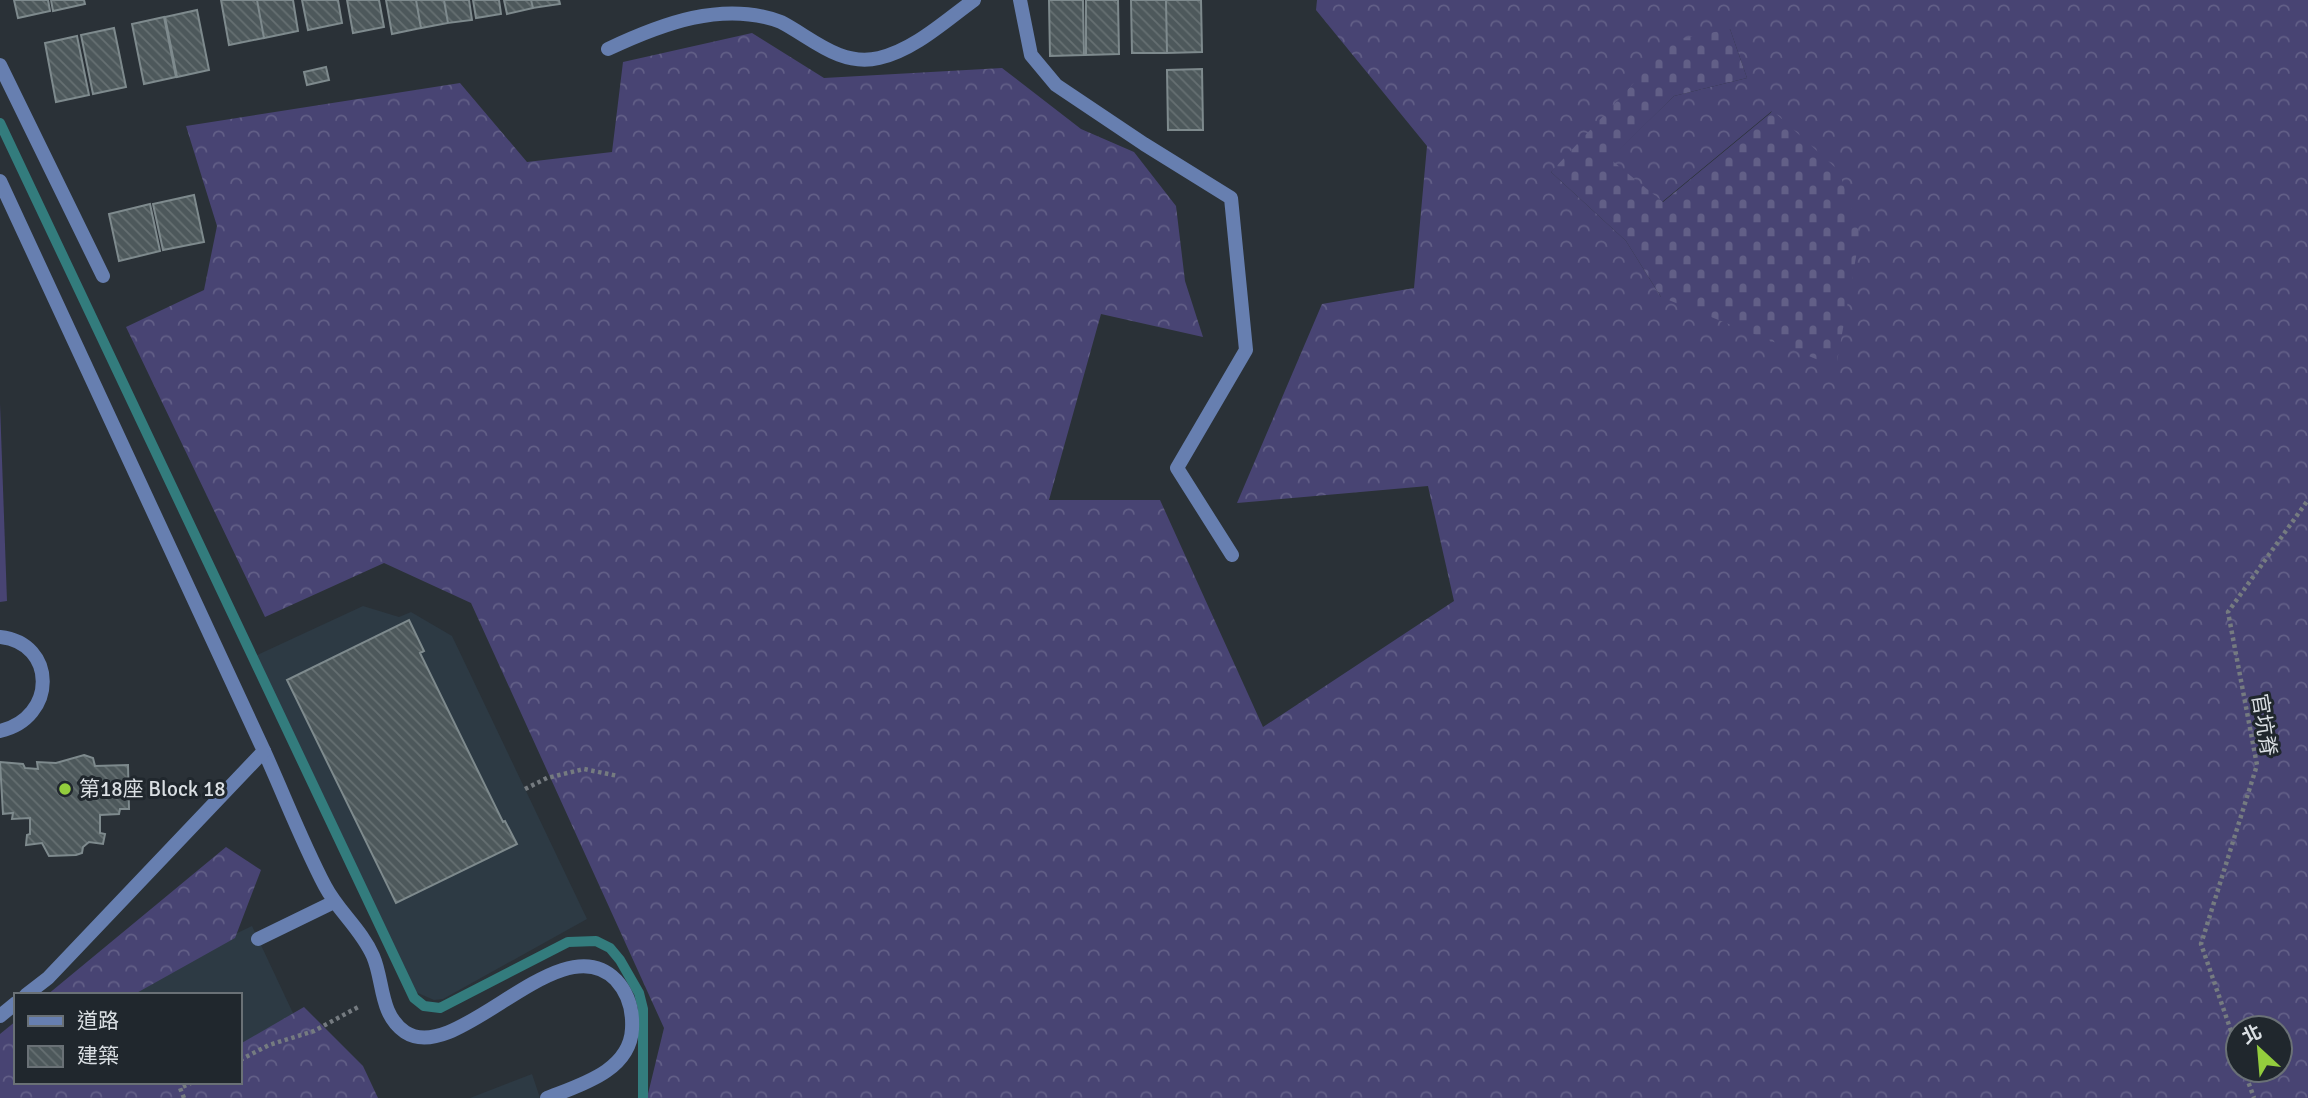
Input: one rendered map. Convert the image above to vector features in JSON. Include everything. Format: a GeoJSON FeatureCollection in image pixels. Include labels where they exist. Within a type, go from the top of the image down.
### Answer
{"type":"FeatureCollection","features":[{"type":"Feature","properties":{"kind":"street"},"geometry":{"type":"LineString","coordinates":[[608,49],[648,31],[705,12],[733,11],[779,21],[820,47],[840,55],[859,59],[878,58],[925,35],[974,0]]}},
{"type":"Feature","properties":{"kind":"street"},"geometry":{"type":"LineString","coordinates":[[1020,0],[1031,55],[1056,85],[1231,198],[1246,350],[1177,468],[1232,555]]}},
{"type":"Feature","properties":{"kind":"street"},"geometry":{"type":"LineString","coordinates":[[0,65],[103,276]]}},
{"type":"Feature","properties":{"kind":"street"},"geometry":{"type":"LineString","coordinates":[[0,181],[334,902],[352,922],[373,956],[387,1010],[399,1026],[413,1036],[425,1037],[449,1031],[552,974],[575,965],[597,967],[607,973],[615,979],[627,998],[632,1022],[630,1042],[616,1063],[599,1075],[547,1098]]}},
{"type":"Feature","properties":{"kind":"street"},"geometry":{"type":"LineString","coordinates":[[0,637],[10,638],[29,649],[41,667],[43,688],[37,708],[22,724],[0,731]]}},
{"type":"Feature","properties":{"kind":"street"},"geometry":{"type":"LineString","coordinates":[[29,993],[48,978],[264,751]]}},
{"type":"Feature","properties":{"kind":"street"},"geometry":{"type":"LineString","coordinates":[[258,939],[334,902]]}},
{"type":"Feature","properties":{"kind":"street"},"geometry":{"type":"LineString","coordinates":[[0,1016],[14,1005]]}},
{"type":"Feature","properties":{"kind":"path","name":"官坑脊"},"geometry":{"type":"LineString","coordinates":[[2225,1014],[2202,944],[2257,765],[2228,612],[2308,500]]}},
{"type":"Feature","properties":{"kind":"path"},"geometry":{"type":"LineString","coordinates":[[525,789],[547,778],[584,769],[618,776]]}},
{"type":"Feature","properties":{"kind":"path"},"geometry":{"type":"LineString","coordinates":[[242,1059],[269,1045],[314,1031],[382,995]]}},
{"type":"Feature","properties":{"kind":"path"},"geometry":{"type":"LineString","coordinates":[[184,1098],[180,1088],[188,1084]]}},
{"type":"Feature","properties":{"kind":"shaded area"},"geometry":{"type":"Polygon","coordinates":[[[363,606],[399,617],[411,612],[452,636],[587,919],[443,999],[434,1000],[411,990],[253,657],[363,606]]]}},
{"type":"Feature","properties":{"kind":"shaded area"},"geometry":{"type":"Polygon","coordinates":[[[252,926],[300,1028],[242,1056],[242,993],[134,993],[130,984],[252,926]]]}},
{"type":"Feature","properties":{"kind":"shaded area"},"geometry":{"type":"Polygon","coordinates":[[[532,1074],[540,1098],[470,1098],[532,1074]]]}},
{"type":"Feature","properties":{"kind":"green space"},"geometry":{"type":"Polygon","coordinates":[[[1317,0],[2308,0],[2308,1098],[647,1098],[664,1028],[471,603],[384,563],[265,617],[126,327],[204,290],[217,226],[186,126],[460,83],[527,162],[612,152],[623,62],[752,33],[824,78],[1002,68],[1081,129],[1134,152],[1176,206],[1185,281],[1203,337],[1101,314],[1049,500],[1160,500],[1263,727],[1454,601],[1428,486],[1237,503],[1322,304],[1414,288],[1427,146],[1316,10],[1317,0]],[[1730,29],[1551,172],[1626,241],[1661,297],[1772,111],[1662,202],[1609,159],[1674,96],[1747,78],[1730,29]]]}},
{"type":"Feature","properties":{"kind":"green space"},"geometry":{"type":"Polygon","coordinates":[[[1730,29],[1747,78],[1674,96],[1610,159],[1663,202],[1773,111],[1839,171],[1860,235],[1836,367],[1661,297],[1626,241],[1551,172],[1674,40],[1730,29]]]}},
{"type":"Feature","properties":{"kind":"green space"},"geometry":{"type":"Polygon","coordinates":[[[0,404],[7,601],[0,602],[0,404]]]}},
{"type":"Feature","properties":{"kind":"green space"},"geometry":{"type":"Polygon","coordinates":[[[226,847],[261,870],[235,938],[137,993],[49,993],[226,847]]]}},
{"type":"Feature","properties":{"kind":"green space"},"geometry":{"type":"Polygon","coordinates":[[[304,1007],[363,1066],[378,1098],[0,1098],[0,1034],[14,1023],[14,1084],[242,1084],[242,1043],[304,1007]]]}},
{"type":"Feature","properties":{"kind":"building"},"geometry":{"type":"Polygon","coordinates":[[[14,0],[48,0],[50,11],[18,18],[14,0]]]}},
{"type":"Feature","properties":{"kind":"building"},"geometry":{"type":"Polygon","coordinates":[[[51,0],[84,0],[85,4],[53,11],[51,0]]]}},
{"type":"Feature","properties":{"kind":"building"},"geometry":{"type":"Polygon","coordinates":[[[221,0],[257,0],[264,38],[229,45],[221,0]]]}},
{"type":"Feature","properties":{"kind":"building"},"geometry":{"type":"Polygon","coordinates":[[[257,0],[293,0],[298,31],[264,38],[257,0]]]}},
{"type":"Feature","properties":{"kind":"building"},"geometry":{"type":"Polygon","coordinates":[[[302,0],[338,0],[342,23],[308,30],[302,0]]]}},
{"type":"Feature","properties":{"kind":"building"},"geometry":{"type":"Polygon","coordinates":[[[347,0],[379,0],[384,27],[353,33],[347,0]]]}},
{"type":"Feature","properties":{"kind":"building"},"geometry":{"type":"Polygon","coordinates":[[[386,0],[416,0],[421,28],[392,34],[386,0]]]}},
{"type":"Feature","properties":{"kind":"building"},"geometry":{"type":"Polygon","coordinates":[[[416,0],[444,0],[448,23],[421,28],[416,0]]]}},
{"type":"Feature","properties":{"kind":"building"},"geometry":{"type":"Polygon","coordinates":[[[444,0],[469,0],[472,20],[448,23],[444,0]]]}},
{"type":"Feature","properties":{"kind":"building"},"geometry":{"type":"Polygon","coordinates":[[[473,0],[499,0],[501,14],[476,18],[473,0]]]}},
{"type":"Feature","properties":{"kind":"building"},"geometry":{"type":"Polygon","coordinates":[[[504,0],[531,0],[533,8],[507,14],[504,0]]]}},
{"type":"Feature","properties":{"kind":"building"},"geometry":{"type":"Polygon","coordinates":[[[531,0],[559,0],[560,4],[533,8],[531,0]]]}},
{"type":"Feature","properties":{"kind":"building"},"geometry":{"type":"Polygon","coordinates":[[[1049,0],[1083,0],[1084,55],[1050,56],[1049,0]]]}},
{"type":"Feature","properties":{"kind":"building"},"geometry":{"type":"Polygon","coordinates":[[[1086,0],[1118,0],[1119,54],[1086,55],[1086,0]]]}},
{"type":"Feature","properties":{"kind":"building"},"geometry":{"type":"Polygon","coordinates":[[[1131,0],[1166,0],[1167,53],[1132,53],[1131,0]]]}},
{"type":"Feature","properties":{"kind":"building"},"geometry":{"type":"Polygon","coordinates":[[[1166,0],[1201,0],[1202,52],[1167,53],[1166,0]]]}},
{"type":"Feature","properties":{"kind":"building"},"geometry":{"type":"Polygon","coordinates":[[[197,10],[209,70],[177,77],[165,17],[197,10]]]}},
{"type":"Feature","properties":{"kind":"building"},"geometry":{"type":"Polygon","coordinates":[[[164,17],[176,77],[144,84],[132,24],[164,17]]]}},
{"type":"Feature","properties":{"kind":"building"},"geometry":{"type":"Polygon","coordinates":[[[114,28],[126,87],[93,94],[81,35],[114,28]]]}},
{"type":"Feature","properties":{"kind":"building"},"geometry":{"type":"Polygon","coordinates":[[[77,36],[89,95],[56,102],[45,43],[77,36]]]}},
{"type":"Feature","properties":{"kind":"building"},"geometry":{"type":"Polygon","coordinates":[[[326,67],[329,80],[307,85],[304,72],[326,67]]]}},
{"type":"Feature","properties":{"kind":"building"},"geometry":{"type":"Polygon","coordinates":[[[1202,69],[1203,130],[1168,130],[1167,70],[1202,69]]]}},
{"type":"Feature","properties":{"kind":"building"},"geometry":{"type":"Polygon","coordinates":[[[194,195],[204,242],[163,250],[153,204],[194,195]]]}},
{"type":"Feature","properties":{"kind":"building"},"geometry":{"type":"Polygon","coordinates":[[[150,204],[160,251],[119,261],[109,214],[150,204]]]}},
{"type":"Feature","properties":{"kind":"building"},"geometry":{"type":"Polygon","coordinates":[[[409,620],[424,651],[420,653],[503,822],[505,821],[517,844],[396,903],[287,680],[409,620]]]}},
{"type":"Feature","properties":{"kind":"building","name":"第18座 Block 18"},"geometry":{"type":"Polygon","coordinates":[[[84,755],[93,758],[95,766],[128,765],[129,809],[120,809],[119,814],[100,815],[100,833],[105,834],[103,844],[89,842],[83,847],[82,853],[49,856],[42,843],[26,845],[27,835],[30,834],[30,818],[12,819],[13,813],[3,814],[0,762],[23,764],[25,768],[38,769],[37,762],[56,763],[84,755]]]}},
{"type":"Feature","properties":{"kind":"waterway"},"geometry":{"type":"LineString","coordinates":[[0,123],[414,998],[424,1006],[440,1008],[568,942],[596,941],[610,948],[620,960],[639,993],[643,1009],[643,1098]]}},
{"type":"Feature","properties":{"kind":"place","name":"第18座 Block 18"},"geometry":{"type":"Point","coordinates":[65,789]}}]}
